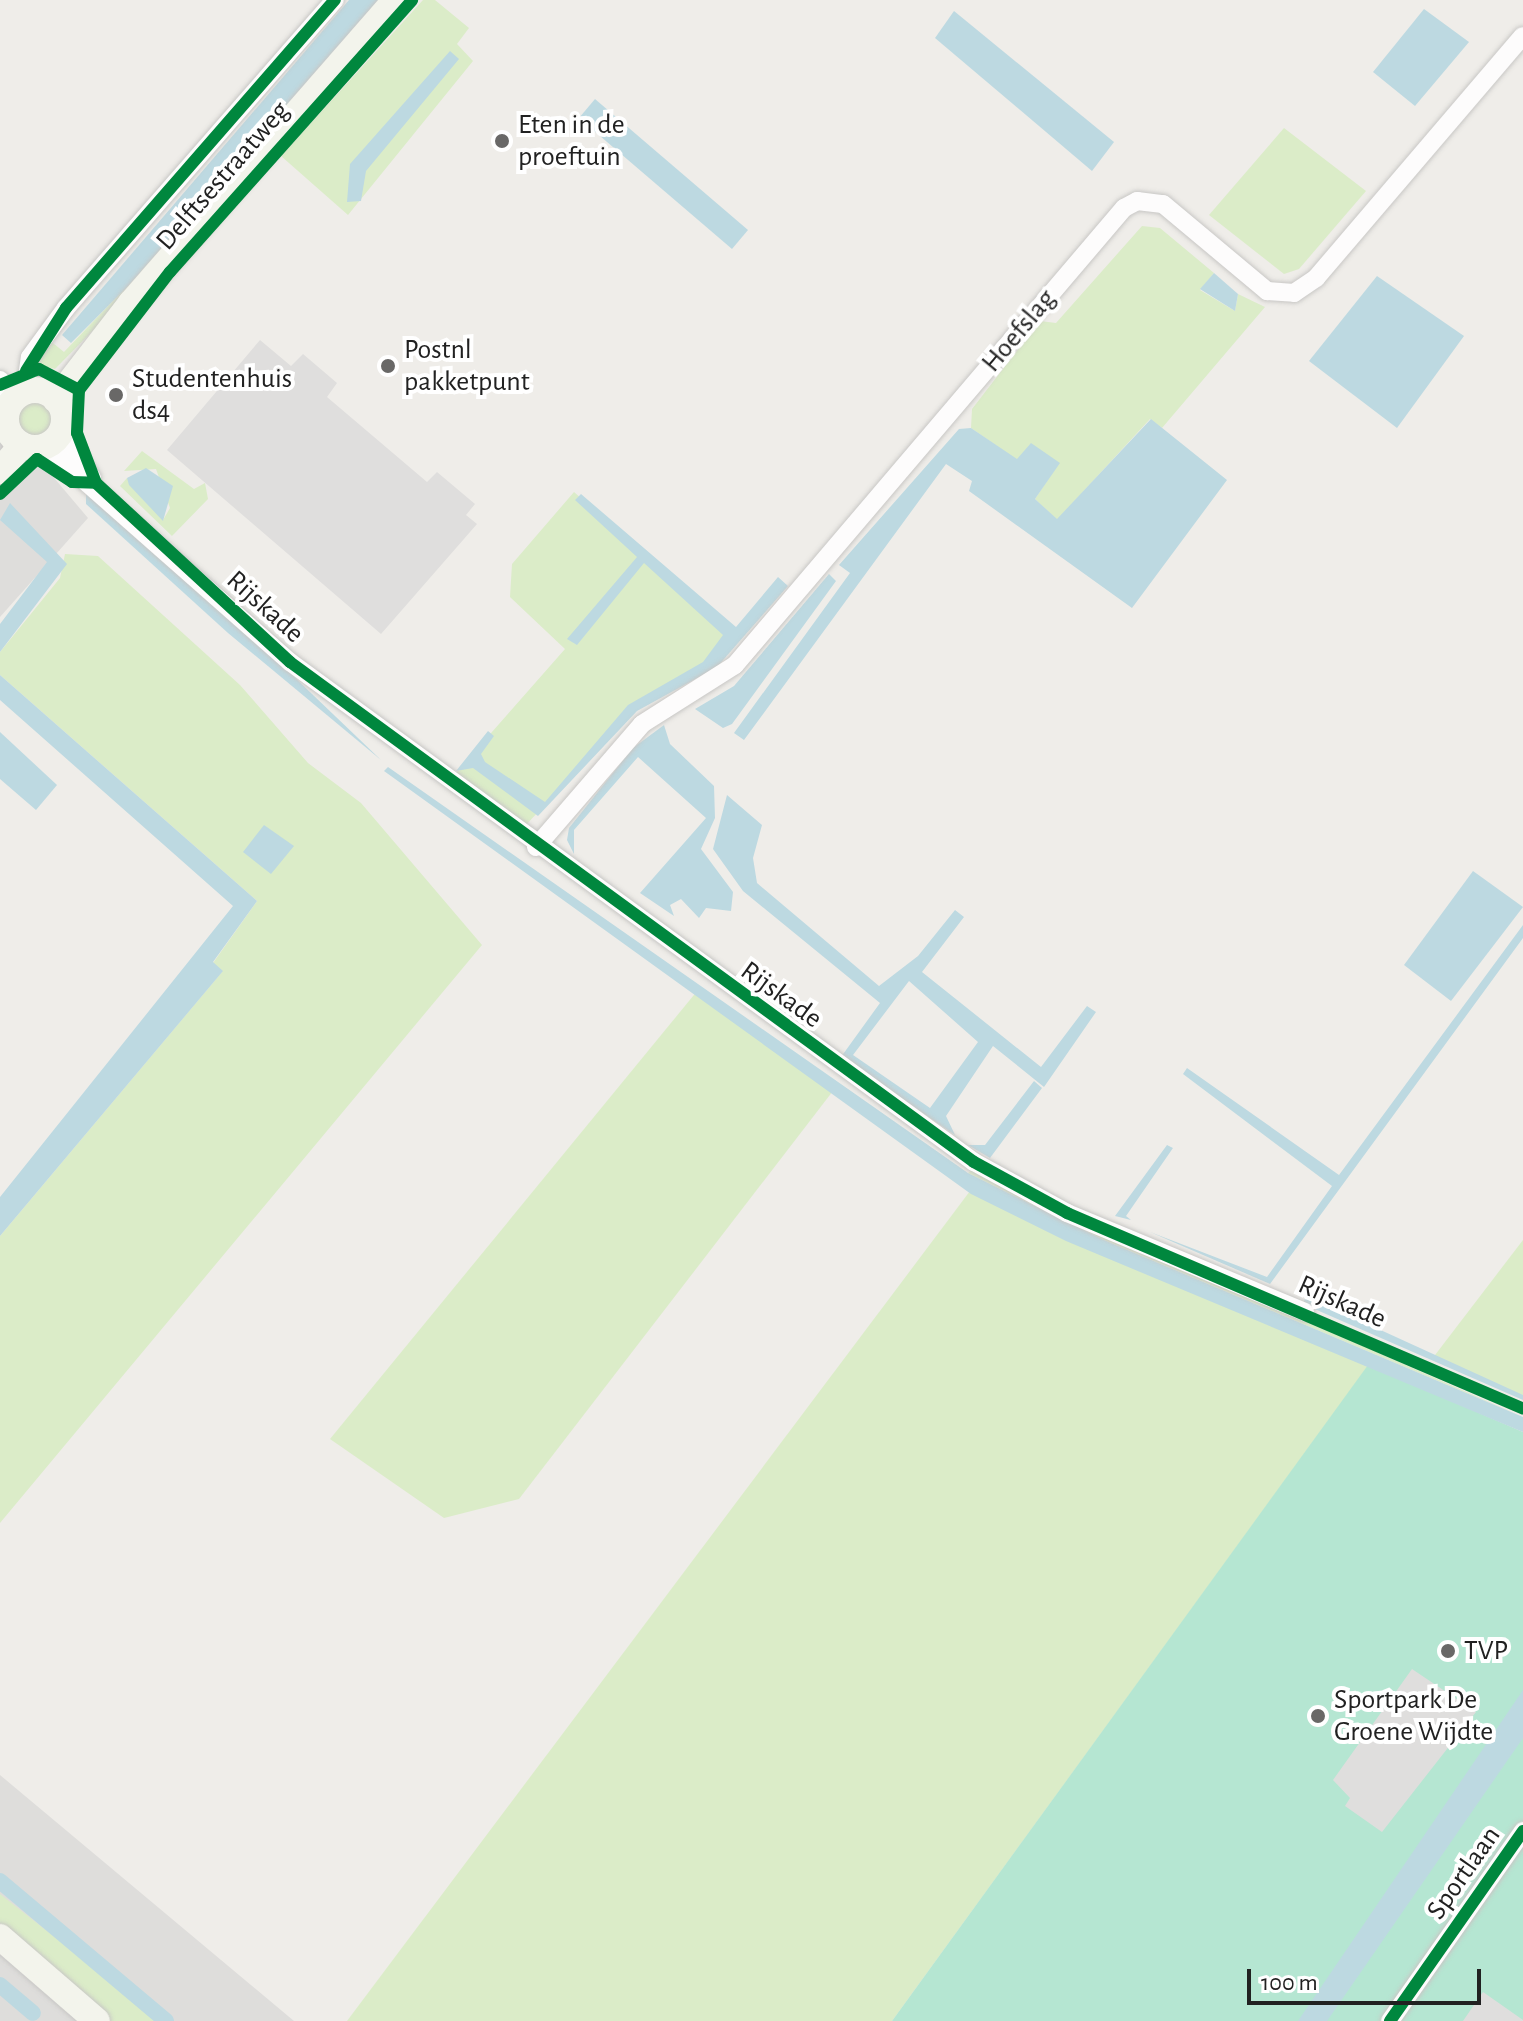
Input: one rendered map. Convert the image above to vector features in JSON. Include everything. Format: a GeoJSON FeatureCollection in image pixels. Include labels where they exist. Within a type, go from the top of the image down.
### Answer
{"type":"FeatureCollection","features":[{"type":"Feature","properties":{"kind":"main road","name":"Delftsestraatweg"},"geometry":{"type":"LineString","coordinates":[[24,414],[131,303],[395,0]]}},
{"type":"Feature","properties":{"kind":"main road"},"geometry":{"type":"LineString","coordinates":[[0,471],[24,414]]}},
{"type":"Feature","properties":{"kind":"main road"},"geometry":{"type":"LineString","coordinates":[[0,1937],[97,2021]]}},
{"type":"Feature","properties":{"kind":"street","name":"Delftsestraatweg"},"geometry":{"type":"LineString","coordinates":[[24,414],[30,357],[66,308],[335,0]]}},
{"type":"Feature","properties":{"kind":"street","name":"Hoefslag"},"geometry":{"type":"LineString","coordinates":[[536,847],[642,724],[735,665],[1124,208],[1137,201],[1163,204],[1267,291],[1294,293],[1316,278],[1523,36]]}},
{"type":"Feature","properties":{"kind":"street","name":"Rijskade"},"geometry":{"type":"LineString","coordinates":[[24,414],[290,662],[536,847],[1018,1190],[1305,1312]]}},
{"type":"Feature","properties":{"kind":"street","name":"Sportlaan"},"geometry":{"type":"LineString","coordinates":[[1390,2021],[1523,1831]]}},
{"type":"Feature","properties":{"kind":"shaded area"},"geometry":{"type":"Polygon","coordinates":[[[260,340],[291,366],[303,354],[337,383],[327,397],[427,482],[437,472],[475,504],[466,515],[477,524],[381,634],[167,450],[260,340]]]}},
{"type":"Feature","properties":{"kind":"shaded area"},"geometry":{"type":"Polygon","coordinates":[[[0,414],[88,518],[0,617],[0,414]]]}},
{"type":"Feature","properties":{"kind":"shaded area"},"geometry":{"type":"Polygon","coordinates":[[[1412,1669],[1476,1712],[1382,1832],[1345,1806],[1350,1798],[1333,1780],[1412,1669]]]}},
{"type":"Feature","properties":{"kind":"shaded area"},"geometry":{"type":"Polygon","coordinates":[[[0,1775],[294,2021],[0,2021],[0,1775]]]}},
{"type":"Feature","properties":{"kind":"shaded area"},"geometry":{"type":"Polygon","coordinates":[[[1483,1992],[1523,2020],[1523,2021],[1463,2021],[1483,1992]]]}},
{"type":"Feature","properties":{"kind":"green space"},"geometry":{"type":"Polygon","coordinates":[[[380,0],[129,294],[55,369],[37,364],[48,339],[64,352],[129,284],[380,0]]]}},
{"type":"Feature","properties":{"kind":"green space"},"geometry":{"type":"Polygon","coordinates":[[[423,0],[435,0],[469,28],[457,44],[473,61],[348,215],[281,156],[423,0]]]}},
{"type":"Feature","properties":{"kind":"green space"},"geometry":{"type":"Polygon","coordinates":[[[1284,128],[1366,191],[1299,269],[1284,274],[1209,215],[1284,128]]]}},
{"type":"Feature","properties":{"kind":"green space"},"geometry":{"type":"Polygon","coordinates":[[[1142,226],[1160,228],[1214,273],[1200,290],[1235,311],[1238,294],[1265,307],[1162,428],[1150,419],[1057,520],[1035,499],[1059,463],[1017,460],[971,428],[972,409],[1040,321],[1056,323],[1142,226]]]}},
{"type":"Feature","properties":{"kind":"green space"},"geometry":{"type":"Polygon","coordinates":[[[35,402],[47,407],[52,419],[47,431],[35,436],[23,431],[18,419],[23,407],[35,402]]]}},
{"type":"Feature","properties":{"kind":"green space"},"geometry":{"type":"Polygon","coordinates":[[[142,451],[194,489],[205,483],[208,499],[172,536],[120,486],[127,478],[163,520],[170,508],[156,469],[124,471],[142,451]]]}},
{"type":"Feature","properties":{"kind":"green space"},"geometry":{"type":"Polygon","coordinates":[[[574,492],[735,633],[710,668],[634,710],[524,827],[455,774],[565,649],[510,597],[512,564],[574,492]]]}},
{"type":"Feature","properties":{"kind":"green space"},"geometry":{"type":"Polygon","coordinates":[[[65,554],[98,556],[240,685],[308,763],[361,803],[482,945],[0,1523],[0,1236],[222,972],[213,963],[257,901],[0,675],[0,652],[60,578],[65,554]]]}},
{"type":"Feature","properties":{"kind":"green space"},"geometry":{"type":"Polygon","coordinates":[[[698,990],[836,1087],[519,1499],[444,1518],[330,1439],[698,990]]]}},
{"type":"Feature","properties":{"kind":"green space"},"geometry":{"type":"Polygon","coordinates":[[[976,1167],[1059,1211],[1523,1417],[1104,1240],[968,1173],[976,1167]]]}},
{"type":"Feature","properties":{"kind":"green space"},"geometry":{"type":"Polygon","coordinates":[[[970,1191],[1368,1366],[892,2021],[347,2021],[970,1191]]]}},
{"type":"Feature","properties":{"kind":"green space"},"geometry":{"type":"Polygon","coordinates":[[[1523,1240],[1523,1397],[1432,1359],[1523,1240]]]}},
{"type":"Feature","properties":{"kind":"green space","name":"Sportpark De Groene Wijdte"},"geometry":{"type":"Polygon","coordinates":[[[1368,1365],[1523,1432],[1523,2021],[892,2021],[1368,1365]]]}},
{"type":"Feature","properties":{"kind":"green space"},"geometry":{"type":"Polygon","coordinates":[[[0,1894],[159,2021],[109,2021],[0,1926],[0,1894]]]}},
{"type":"Feature","properties":{"kind":"water"},"geometry":{"type":"Polygon","coordinates":[[[349,0],[380,0],[129,285],[71,343],[62,335],[349,0]]]}},
{"type":"Feature","properties":{"kind":"water"},"geometry":{"type":"Polygon","coordinates":[[[1424,9],[1469,42],[1415,106],[1373,72],[1424,9]]]}},
{"type":"Feature","properties":{"kind":"water"},"geometry":{"type":"Polygon","coordinates":[[[954,11],[1114,142],[1092,171],[935,38],[954,11]]]}},
{"type":"Feature","properties":{"kind":"water"},"geometry":{"type":"Polygon","coordinates":[[[450,51],[459,59],[366,171],[361,201],[347,202],[350,164],[450,51]]]}},
{"type":"Feature","properties":{"kind":"water"},"geometry":{"type":"Polygon","coordinates":[[[595,99],[748,230],[732,249],[579,118],[595,99]]]}},
{"type":"Feature","properties":{"kind":"water"},"geometry":{"type":"Polygon","coordinates":[[[1214,273],[1238,294],[1235,311],[1200,289],[1214,273]]]}},
{"type":"Feature","properties":{"kind":"water"},"geometry":{"type":"Polygon","coordinates":[[[1377,276],[1464,336],[1397,428],[1309,361],[1377,276]]]}},
{"type":"Feature","properties":{"kind":"water"},"geometry":{"type":"Polygon","coordinates":[[[1151,419],[1227,480],[1132,608],[969,491],[972,481],[946,464],[744,740],[734,733],[850,573],[839,565],[959,429],[971,428],[1017,459],[1031,443],[1060,463],[1035,499],[1057,519],[1151,419]]]}},
{"type":"Feature","properties":{"kind":"water"},"geometry":{"type":"Polygon","coordinates":[[[146,468],[173,486],[163,521],[129,485],[127,478],[146,468]]]}},
{"type":"Feature","properties":{"kind":"water"},"geometry":{"type":"Polygon","coordinates":[[[86,493],[288,671],[381,760],[228,633],[86,504],[86,493]]]}},
{"type":"Feature","properties":{"kind":"water"},"geometry":{"type":"Polygon","coordinates":[[[581,494],[736,627],[778,577],[788,586],[717,667],[637,711],[538,816],[473,768],[456,771],[488,731],[494,736],[481,754],[485,762],[545,802],[628,705],[703,662],[723,635],[644,563],[577,645],[567,639],[637,557],[575,500],[581,494]]]}},
{"type":"Feature","properties":{"kind":"water"},"geometry":{"type":"Polygon","coordinates":[[[10,503],[67,564],[0,652],[0,624],[47,562],[0,520],[10,503]]]}},
{"type":"Feature","properties":{"kind":"water"},"geometry":{"type":"Polygon","coordinates":[[[829,574],[836,581],[732,724],[723,728],[695,709],[734,686],[829,574]]]}},
{"type":"Feature","properties":{"kind":"water"},"geometry":{"type":"Polygon","coordinates":[[[0,675],[257,901],[213,962],[223,971],[0,1236],[0,1197],[233,906],[0,700],[0,675]]]}},
{"type":"Feature","properties":{"kind":"water"},"geometry":{"type":"Polygon","coordinates":[[[664,725],[670,744],[714,786],[715,818],[701,849],[733,892],[731,911],[706,908],[699,918],[681,899],[670,905],[674,916],[640,893],[706,818],[638,757],[574,830],[574,854],[567,840],[569,828],[633,748],[664,725]]]}},
{"type":"Feature","properties":{"kind":"water"},"geometry":{"type":"Polygon","coordinates":[[[0,732],[57,785],[36,810],[0,779],[0,732]]]}},
{"type":"Feature","properties":{"kind":"water"},"geometry":{"type":"Polygon","coordinates":[[[388,767],[968,1173],[1104,1240],[1523,1417],[1523,1432],[1066,1241],[971,1194],[384,771],[388,767]]]}},
{"type":"Feature","properties":{"kind":"water"},"geometry":{"type":"Polygon","coordinates":[[[727,795],[762,825],[753,858],[757,883],[879,986],[918,956],[955,910],[964,917],[922,972],[1041,1067],[1087,1006],[1096,1012],[1044,1087],[993,1046],[946,1116],[955,1135],[841,1057],[880,1003],[743,891],[713,849],[727,795]],[[909,981],[853,1055],[930,1108],[978,1042],[909,981]]]}},
{"type":"Feature","properties":{"kind":"water"},"geometry":{"type":"Polygon","coordinates":[[[264,825],[294,846],[271,874],[243,852],[264,825]]]}},
{"type":"Feature","properties":{"kind":"water"},"geometry":{"type":"Polygon","coordinates":[[[1473,871],[1523,907],[1451,1001],[1404,965],[1473,871]]]}},
{"type":"Feature","properties":{"kind":"water"},"geometry":{"type":"Polygon","coordinates":[[[1523,925],[1523,938],[1270,1284],[1150,1232],[1267,1277],[1332,1186],[1183,1074],[1187,1068],[1339,1175],[1523,925]]]}},
{"type":"Feature","properties":{"kind":"water"},"geometry":{"type":"Polygon","coordinates":[[[1034,1081],[1042,1088],[990,1158],[968,1145],[985,1145],[1034,1081]]]}},
{"type":"Feature","properties":{"kind":"water"},"geometry":{"type":"Polygon","coordinates":[[[1167,1145],[1173,1148],[1126,1216],[1131,1220],[1115,1216],[1167,1145]]]}},
{"type":"Feature","properties":{"kind":"water"},"geometry":{"type":"Polygon","coordinates":[[[1306,1296],[1523,1395],[1523,1400],[1303,1304],[1306,1296]]]}},
{"type":"Feature","properties":{"kind":"water"},"geometry":{"type":"Polygon","coordinates":[[[1523,1690],[1523,1738],[1327,2021],[1298,2021],[1523,1690]]]}},
{"type":"Feature","properties":{"kind":"waterway"},"geometry":{"type":"LineString","coordinates":[[0,1881],[166,2021]]}},
{"type":"Feature","properties":{"kind":"waterway"},"geometry":{"type":"LineString","coordinates":[[0,1985],[33,2013]]}},
{"type":"Feature","properties":{"kind":"cycle path"},"geometry":{"type":"LineString","coordinates":[[26,371],[66,308],[335,0]]}},
{"type":"Feature","properties":{"kind":"cycle path"},"geometry":{"type":"LineString","coordinates":[[79,390],[170,272],[412,0]]}},
{"type":"Feature","properties":{"kind":"cycle path"},"geometry":{"type":"LineString","coordinates":[[0,385],[39,369],[79,390],[77,433],[96,483],[290,662],[974,1162],[1067,1213],[1523,1408]]}},
{"type":"Feature","properties":{"kind":"cycle path"},"geometry":{"type":"LineString","coordinates":[[0,494],[37,459],[72,482],[96,483]]}},
{"type":"Feature","properties":{"kind":"cycle path"},"geometry":{"type":"LineString","coordinates":[[1390,2021],[1523,1831]]}},
{"type":"Feature","properties":{"kind":"place","name":"Eten in de proeftuin"},"geometry":{"type":"Point","coordinates":[502,141]}},
{"type":"Feature","properties":{"kind":"place","name":"Postnl pakketpunt"},"geometry":{"type":"Point","coordinates":[388,366]}},
{"type":"Feature","properties":{"kind":"place","name":"Studentenhuis ds4"},"geometry":{"type":"Point","coordinates":[116,395]}},
{"type":"Feature","properties":{"kind":"place","name":"TVP"},"geometry":{"type":"Point","coordinates":[1448,1651]}},
{"type":"Feature","properties":{"kind":"place","name":"Sportpark De Groene Wijdte"},"geometry":{"type":"Point","coordinates":[1318,1716]}}]}
